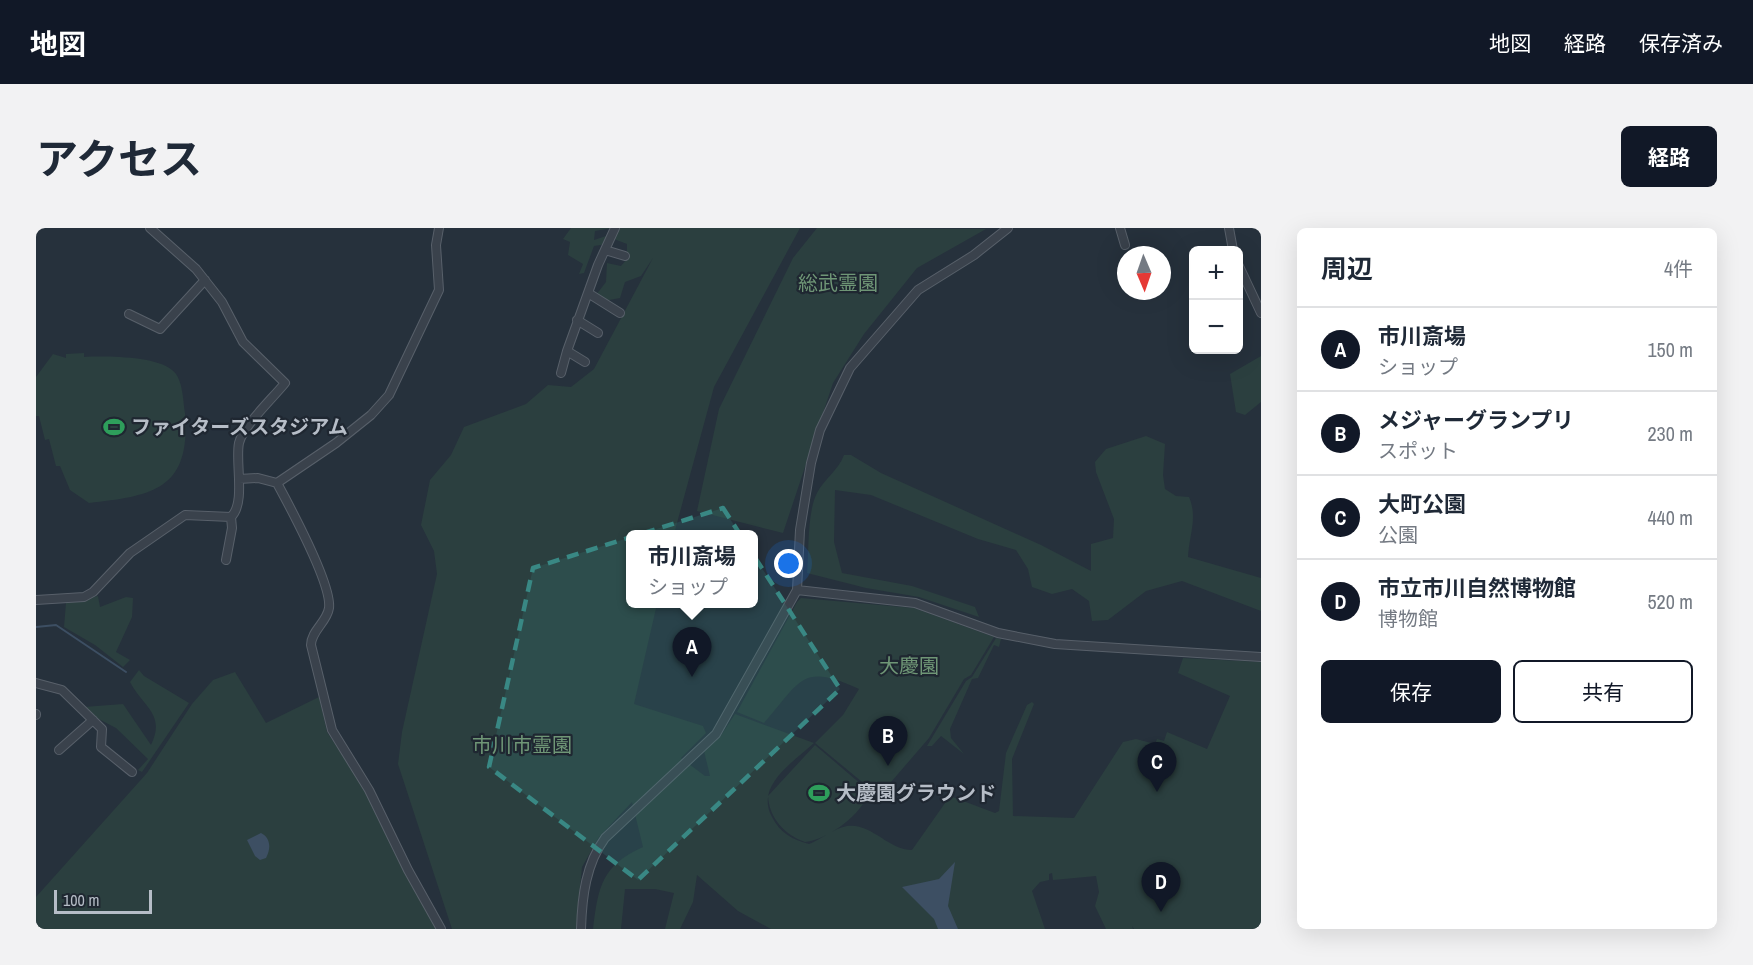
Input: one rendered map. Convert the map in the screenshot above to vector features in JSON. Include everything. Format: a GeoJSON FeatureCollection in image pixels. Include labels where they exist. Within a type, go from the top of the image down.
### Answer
{"type":"FeatureCollection","features":[{"type":"Feature","properties":{"kind":"street"},"geometry":{"type":"LineString","coordinates":[[150,228],[206,280],[222,302],[243,342],[285,383],[239,441],[237,505],[231,517],[232,528],[226,560]]}},
{"type":"Feature","properties":{"kind":"street"},"geometry":{"type":"LineString","coordinates":[[239,479],[258,478],[277,483],[336,443],[371,415],[389,395],[439,290],[436,245],[439,228]]}},
{"type":"Feature","properties":{"kind":"street"},"geometry":{"type":"LineString","coordinates":[[561,373],[577,320],[615,228]]}},
{"type":"Feature","properties":{"kind":"street"},"geometry":{"type":"LineString","coordinates":[[581,929],[587,873],[593,854],[605,838],[716,734],[798,590],[800,531],[811,463],[820,430],[850,368],[918,290],[974,255],[1008,228]]}},
{"type":"Feature","properties":{"kind":"street"},"geometry":{"type":"LineString","coordinates":[[1120,228],[1125,245]]}},
{"type":"Feature","properties":{"kind":"street"},"geometry":{"type":"LineString","coordinates":[[1229,228],[1232,246]]}},
{"type":"Feature","properties":{"kind":"street"},"geometry":{"type":"LineString","coordinates":[[605,250],[624,256]]}},
{"type":"Feature","properties":{"kind":"street"},"geometry":{"type":"LineString","coordinates":[[1243,273],[1261,313]]}},
{"type":"Feature","properties":{"kind":"street"},"geometry":{"type":"LineString","coordinates":[[129,314],[160,329],[206,280]]}},
{"type":"Feature","properties":{"kind":"street"},"geometry":{"type":"LineString","coordinates":[[588,293],[620,313]]}},
{"type":"Feature","properties":{"kind":"street"},"geometry":{"type":"LineString","coordinates":[[577,320],[598,333]]}},
{"type":"Feature","properties":{"kind":"street"},"geometry":{"type":"LineString","coordinates":[[567,351],[585,362]]}},
{"type":"Feature","properties":{"kind":"street"},"geometry":{"type":"LineString","coordinates":[[277,483],[325,583],[329,610],[311,639],[310,645],[332,730],[369,790],[408,870],[441,929]]}},
{"type":"Feature","properties":{"kind":"street"},"geometry":{"type":"LineString","coordinates":[[36,600],[84,597],[93,592],[129,554],[185,515],[231,517]]}},
{"type":"Feature","properties":{"kind":"street"},"geometry":{"type":"LineString","coordinates":[[798,590],[915,603],[992,631],[1055,644],[1261,657]]}},
{"type":"Feature","properties":{"kind":"street"},"geometry":{"type":"LineString","coordinates":[[36,683],[62,690],[102,729],[101,747],[132,772]]}},
{"type":"Feature","properties":{"kind":"street"},"geometry":{"type":"LineString","coordinates":[[59,750],[93,720]]}},
{"type":"Feature","properties":{"kind":"highlighted area"},"geometry":{"type":"Polygon","coordinates":[[[723,508],[840,689],[638,880],[489,767],[533,568],[723,508]]]}},
{"type":"Feature","properties":{"kind":"green space"},"geometry":{"type":"Polygon","coordinates":[[[571,228],[613,228],[595,231],[594,240],[609,235],[607,244],[594,246],[584,273],[579,274],[583,264],[568,255],[570,242],[563,239],[571,228]]]}},
{"type":"Feature","properties":{"kind":"green space","name":"市川市霊園"},"geometry":{"type":"Polygon","coordinates":[[[617,228],[800,228],[714,387],[675,530],[626,530],[626,608],[656,608],[634,704],[703,726],[706,733],[681,758],[705,776],[710,776],[704,751],[720,737],[735,714],[814,743],[778,776],[768,795],[768,806],[772,817],[783,832],[809,844],[842,827],[856,826],[872,832],[895,846],[912,850],[950,796],[995,813],[999,811],[1006,753],[1027,705],[1032,702],[1034,704],[1012,759],[1013,816],[1074,818],[1123,742],[1136,739],[1155,744],[1157,739],[1164,741],[1167,732],[1207,749],[1230,696],[1178,673],[1183,658],[1261,662],[1261,929],[1134,929],[1132,926],[1133,929],[1106,929],[1095,906],[1099,892],[1096,876],[1053,880],[1052,873],[1049,874],[1049,880],[1040,882],[1032,891],[1045,929],[771,929],[738,911],[697,875],[693,902],[680,929],[665,929],[674,893],[655,889],[625,889],[621,929],[593,929],[597,901],[604,879],[619,862],[643,847],[632,802],[599,837],[582,867],[576,929],[452,929],[398,764],[402,732],[437,574],[434,551],[421,525],[430,480],[451,455],[464,427],[526,404],[548,385],[571,387],[594,369],[653,258],[641,276],[625,282],[620,298],[604,301],[596,295],[606,282],[607,263],[621,266],[627,259],[627,244],[614,239],[617,228]]]}},
{"type":"Feature","properties":{"kind":"green space","name":"総武霊園"},"geometry":{"type":"Polygon","coordinates":[[[817,228],[986,229],[917,268],[864,334],[833,383],[783,533],[697,511],[719,409],[793,258],[817,228]]]}},
{"type":"Feature","properties":{"kind":"green space","name":"ファイターズスタジアム"},"geometry":{"type":"Polygon","coordinates":[[[84,353],[84,357],[142,359],[164,365],[176,374],[182,390],[185,438],[182,458],[174,473],[164,484],[132,497],[89,503],[70,490],[60,466],[56,466],[49,439],[45,440],[39,416],[36,416],[36,377],[53,354],[66,358],[66,354],[84,353]]]}},
{"type":"Feature","properties":{"kind":"green space"},"geometry":{"type":"Polygon","coordinates":[[[1261,356],[1261,402],[1245,415],[1236,412],[1230,374],[1261,356]]]}},
{"type":"Feature","properties":{"kind":"green space"},"geometry":{"type":"Polygon","coordinates":[[[1146,436],[1165,444],[1163,475],[1165,489],[1176,496],[1189,497],[1192,505],[1193,519],[1188,557],[1261,578],[1261,611],[1182,581],[1146,591],[1108,620],[1092,621],[1089,601],[1072,589],[1052,594],[1032,587],[1028,569],[1016,550],[978,539],[871,495],[835,490],[834,542],[842,573],[912,586],[975,607],[979,617],[919,597],[866,588],[807,573],[810,521],[814,501],[820,488],[844,455],[851,455],[881,473],[1041,545],[1091,571],[1091,544],[1113,538],[1114,519],[1096,472],[1095,462],[1106,449],[1146,436]]]}},
{"type":"Feature","properties":{"kind":"green space"},"geometry":{"type":"Polygon","coordinates":[[[98,596],[100,607],[126,597],[133,598],[132,617],[116,652],[130,660],[123,667],[95,645],[64,627],[66,603],[98,596]]]}},
{"type":"Feature","properties":{"kind":"green space","name":"大慶園"},"geometry":{"type":"Polygon","coordinates":[[[801,598],[914,608],[994,637],[971,675],[964,679],[929,738],[879,796],[815,743],[843,715],[859,689],[825,677],[813,677],[795,687],[764,723],[737,712],[801,598]]]}},
{"type":"Feature","properties":{"kind":"green space"},"geometry":{"type":"Polygon","coordinates":[[[996,638],[1001,639],[999,647],[994,645],[978,678],[972,679],[950,729],[951,738],[964,754],[941,736],[932,746],[927,746],[966,681],[972,677],[996,638]]]}},
{"type":"Feature","properties":{"kind":"green space"},"geometry":{"type":"Polygon","coordinates":[[[139,670],[144,676],[189,703],[142,772],[138,770],[148,759],[116,728],[93,716],[84,707],[123,704],[151,745],[156,726],[154,718],[130,682],[139,670]]]}},
{"type":"Feature","properties":{"kind":"green space"},"geometry":{"type":"Polygon","coordinates":[[[235,672],[266,723],[319,697],[327,732],[367,793],[439,929],[36,929],[36,897],[147,773],[192,704],[213,680],[235,672]]]}},
{"type":"Feature","properties":{"kind":"green space","name":"大慶園グラウンド"},"geometry":{"type":"Polygon","coordinates":[[[815,745],[869,791],[860,808],[844,824],[824,836],[805,842],[791,835],[779,825],[771,811],[768,796],[815,745]]]}},
{"type":"Feature","properties":{"kind":"water"},"geometry":{"type":"Polygon","coordinates":[[[261,833],[267,838],[269,851],[266,858],[260,860],[255,856],[247,840],[261,833]]]}},
{"type":"Feature","properties":{"kind":"water"},"geometry":{"type":"Polygon","coordinates":[[[955,862],[948,906],[958,929],[938,929],[934,919],[902,887],[939,879],[955,862]]]}},
{"type":"Feature","properties":{"kind":"waterway"},"geometry":{"type":"LineString","coordinates":[[36,627],[56,625],[126,672]]}},
{"type":"Feature","properties":{"kind":"place","name":"ファイターズスタジアム"},"geometry":{"type":"Point","coordinates":[114,427]}},
{"type":"Feature","properties":{"kind":"place","name":"市川斎場"},"geometry":{"type":"Point","coordinates":[692,677]}},
{"type":"Feature","properties":{"kind":"place","name":"メジャーグランプリ"},"geometry":{"type":"Point","coordinates":[888,766]}},
{"type":"Feature","properties":{"kind":"place","name":"大町公園"},"geometry":{"type":"Point","coordinates":[1157,792]}},
{"type":"Feature","properties":{"kind":"place","name":"大慶園グラウンド"},"geometry":{"type":"Point","coordinates":[819,793]}},
{"type":"Feature","properties":{"kind":"place","name":"市立市川自然博物館"},"geometry":{"type":"Point","coordinates":[1161,912]}}]}
